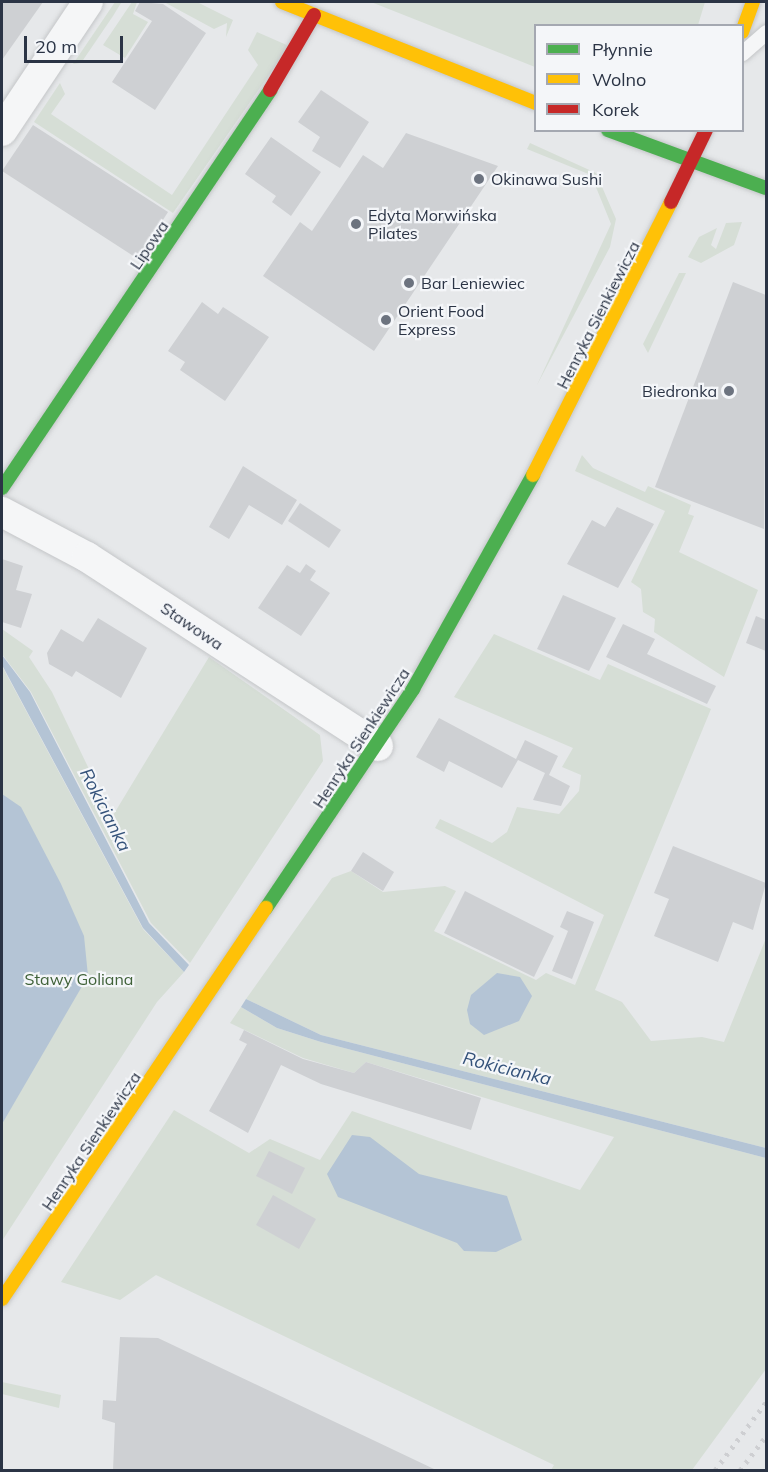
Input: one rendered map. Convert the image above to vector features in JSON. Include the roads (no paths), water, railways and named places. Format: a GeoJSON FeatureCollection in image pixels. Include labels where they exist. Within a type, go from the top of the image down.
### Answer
{"type":"FeatureCollection","features":[{"type":"Feature","properties":{"kind":"main road"},"geometry":{"type":"LineString","coordinates":[[282,2],[534,102]]}},
{"type":"Feature","properties":{"kind":"main road"},"geometry":{"type":"LineString","coordinates":[[744,27],[753,2]]}},
{"type":"Feature","properties":{"kind":"main road","name":"Lipowa"},"geometry":{"type":"LineString","coordinates":[[2,488],[302,43],[314,15]]}},
{"type":"Feature","properties":{"kind":"main road"},"geometry":{"type":"LineString","coordinates":[[614,132],[766,188]]}},
{"type":"Feature","properties":{"kind":"main road","name":"Henryka Sienkiewicza"},"geometry":{"type":"LineString","coordinates":[[2,1299],[378,746],[566,416],[694,161],[705,132]]}},
{"type":"Feature","properties":{"kind":"street"},"geometry":{"type":"LineString","coordinates":[[2,131],[88,2]]}},
{"type":"Feature","properties":{"kind":"street","name":"Stawowa"},"geometry":{"type":"LineString","coordinates":[[2,512],[87,557],[378,746]]}},
{"type":"Feature","properties":{"kind":"lane"},"geometry":{"type":"LineString","coordinates":[[744,51],[766,32]]}},
{"type":"Feature","properties":{"kind":"water"},"geometry":{"type":"Polygon","coordinates":[[[2,655],[30,692],[149,923],[189,965],[184,972],[143,928],[2,665],[2,655]]]}},
{"type":"Feature","properties":{"kind":"water","name":"Stawy Goliana"},"geometry":{"type":"Polygon","coordinates":[[[2,794],[21,807],[61,884],[84,936],[88,976],[2,1124],[2,794]]]}},
{"type":"Feature","properties":{"kind":"water"},"geometry":{"type":"Polygon","coordinates":[[[497,973],[520,977],[532,996],[519,1021],[484,1035],[470,1024],[467,1010],[471,995],[497,973]]]}},
{"type":"Feature","properties":{"kind":"water"},"geometry":{"type":"Polygon","coordinates":[[[246,999],[321,1035],[766,1148],[766,1158],[321,1042],[277,1028],[241,1007],[246,999]]]}},
{"type":"Feature","properties":{"kind":"water"},"geometry":{"type":"Polygon","coordinates":[[[352,1135],[370,1137],[419,1174],[507,1196],[522,1240],[496,1252],[464,1251],[457,1243],[338,1197],[327,1174],[352,1135]]]}},
{"type":"Feature","properties":{"kind":"railway"},"geometry":{"type":"LineString","coordinates":[[715,1470],[766,1402]]}},
{"type":"Feature","properties":{"kind":"railway"},"geometry":{"type":"LineString","coordinates":[[740,1470],[766,1436]]}},
{"type":"Feature","properties":{"kind":"place","name":"Okinawa Sushi"},"geometry":{"type":"Point","coordinates":[479,179]}},
{"type":"Feature","properties":{"kind":"place","name":"Edyta Morwińska Pilates"},"geometry":{"type":"Point","coordinates":[356,224]}},
{"type":"Feature","properties":{"kind":"place","name":"Bar Leniewiec"},"geometry":{"type":"Point","coordinates":[409,283]}},
{"type":"Feature","properties":{"kind":"place","name":"Orient Food Express"},"geometry":{"type":"Point","coordinates":[386,320]}},
{"type":"Feature","properties":{"kind":"place","name":"Biedronka"},"geometry":{"type":"Point","coordinates":[729,391]}},
{"type":"Feature","properties":{"kind":"water label","name":"Rokicianka"},"geometry":{"type":"Point","coordinates":[105,810]}},
{"type":"Feature","properties":{"kind":"water label","name":"Rokicianka"},"geometry":{"type":"Point","coordinates":[507,1069]}}]}
